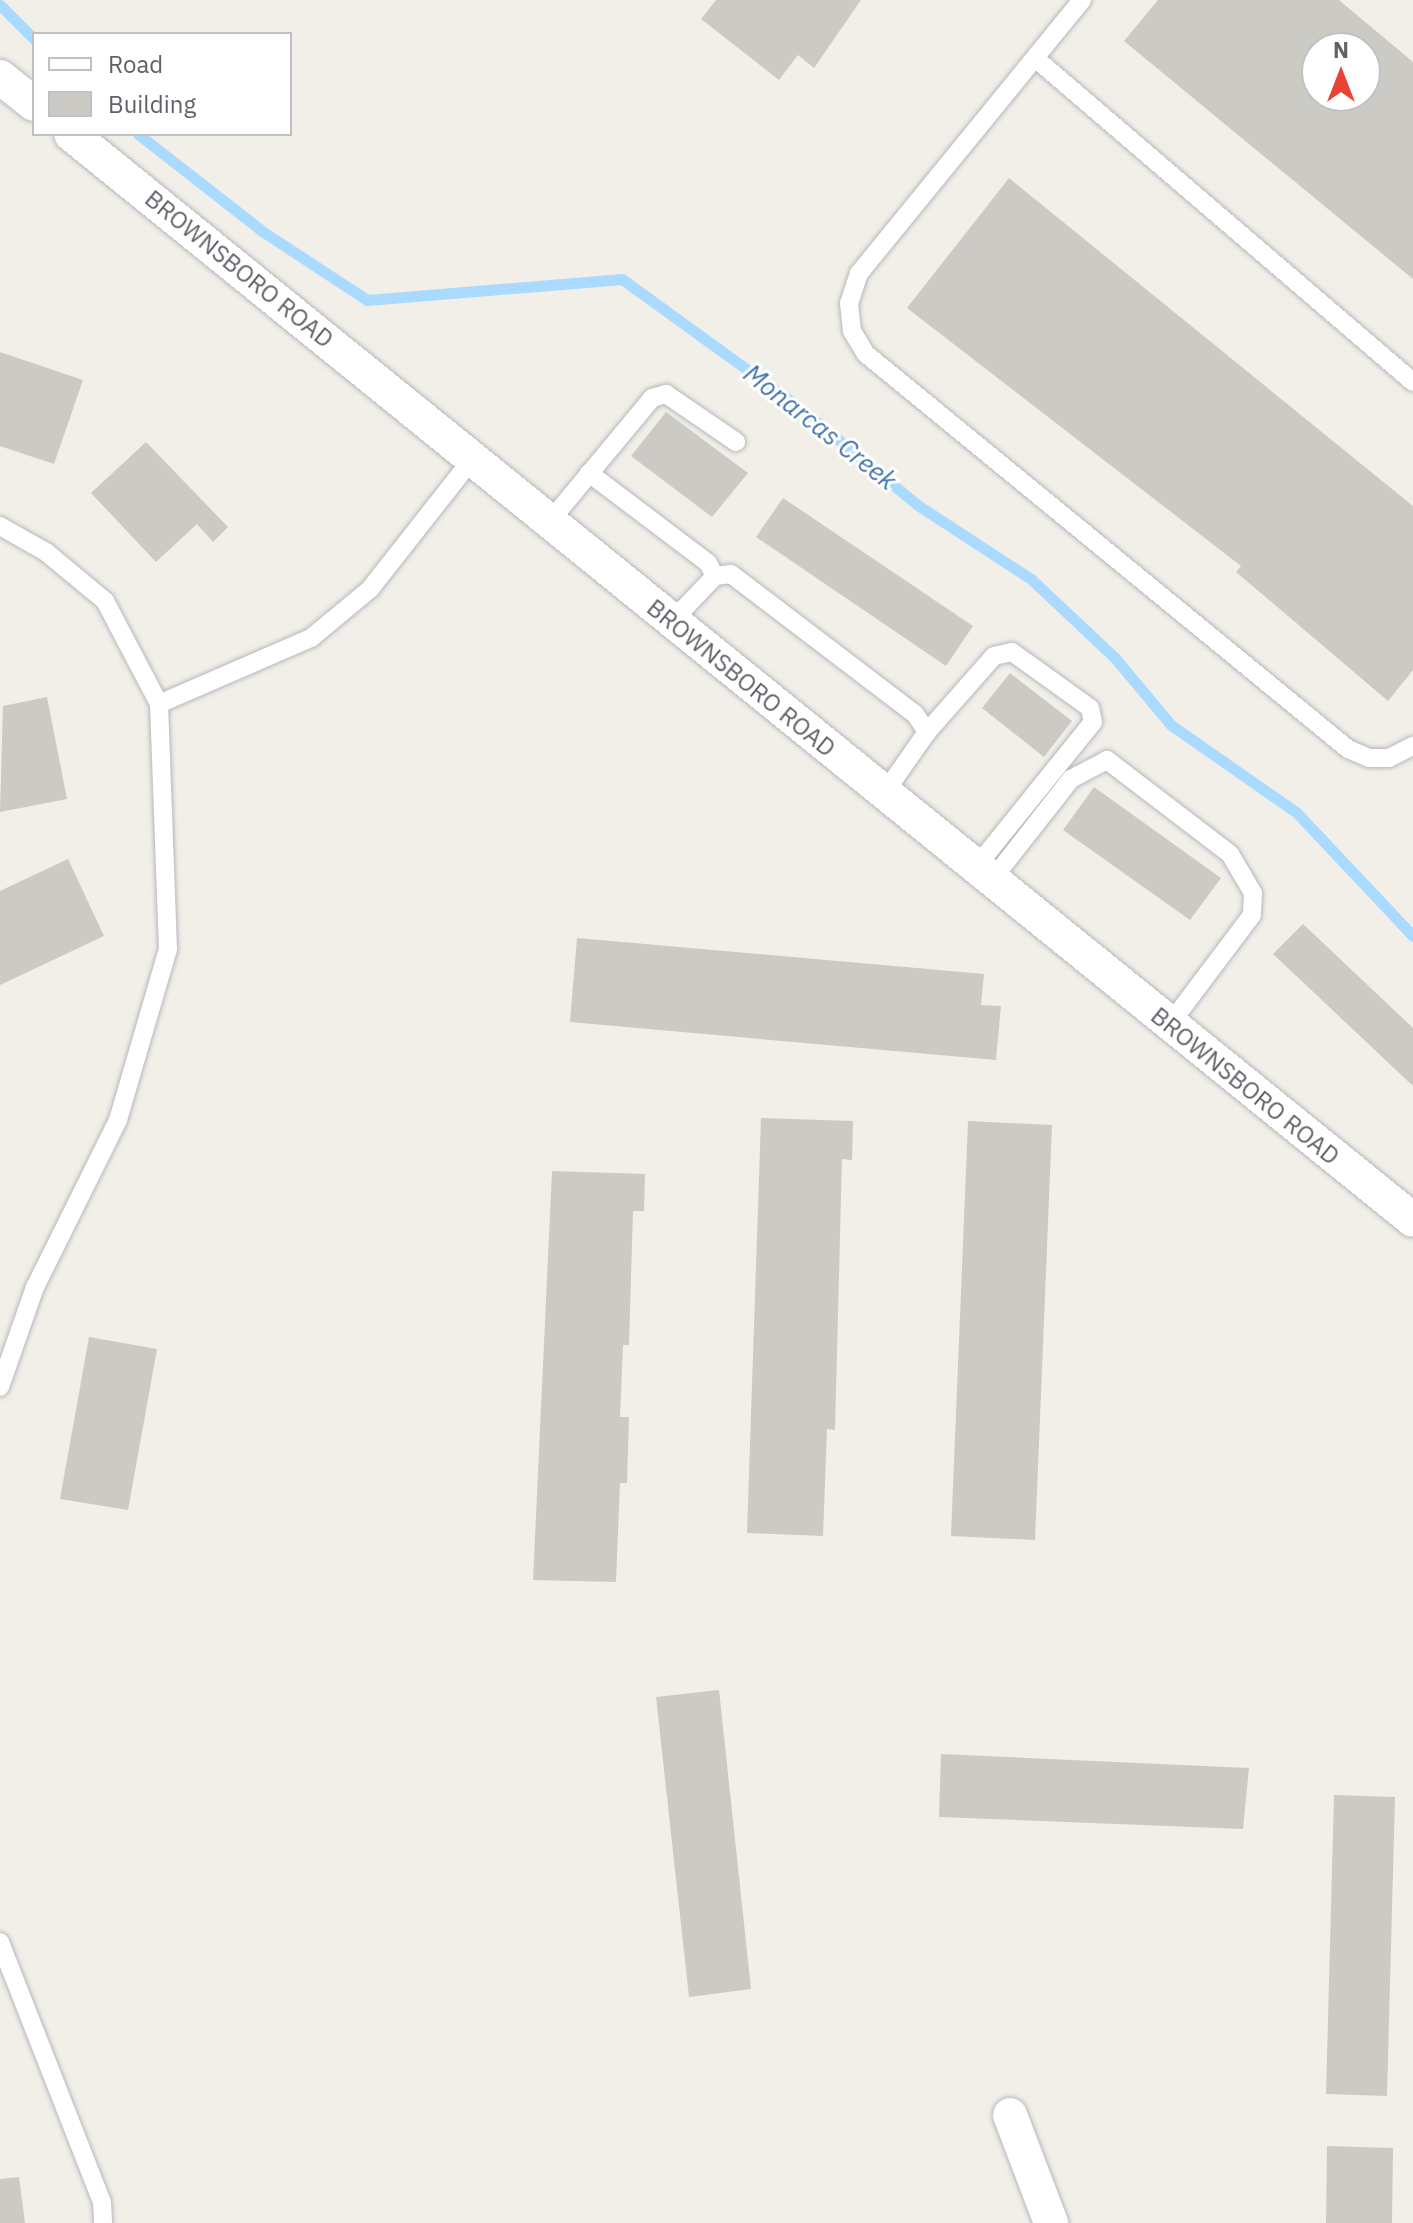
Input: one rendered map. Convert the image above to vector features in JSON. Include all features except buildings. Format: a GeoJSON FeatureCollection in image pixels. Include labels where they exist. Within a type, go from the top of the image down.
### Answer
{"type":"FeatureCollection","features":[{"type":"Feature","properties":{"kind":"street"},"geometry":{"type":"LineString","coordinates":[[0,77],[32,102]]}},
{"type":"Feature","properties":{"kind":"street","name":"BROWNSBORO ROAD"},"geometry":{"type":"LineString","coordinates":[[73,136],[473,458],[883,795],[1413,1220]]}},
{"type":"Feature","properties":{"kind":"street"},"geometry":{"type":"LineString","coordinates":[[1010,2115],[1051,2223]]}},
{"type":"Feature","properties":{"kind":"lane"},"geometry":{"type":"LineString","coordinates":[[1082,0],[859,273],[849,303],[852,331],[866,354],[1348,749],[1369,758],[1389,758],[1413,746]]}},
{"type":"Feature","properties":{"kind":"lane"},"geometry":{"type":"LineString","coordinates":[[1035,58],[1413,382]]}},
{"type":"Feature","properties":{"kind":"lane"},"geometry":{"type":"LineString","coordinates":[[550,521],[652,398],[666,394],[736,442]]}},
{"type":"Feature","properties":{"kind":"lane"},"geometry":{"type":"LineString","coordinates":[[159,704],[311,638],[370,589],[473,458]]}},
{"type":"Feature","properties":{"kind":"lane"},"geometry":{"type":"LineString","coordinates":[[589,473],[708,563],[715,576]]}},
{"type":"Feature","properties":{"kind":"lane"},"geometry":{"type":"LineString","coordinates":[[0,526],[46,552],[105,601],[141,661],[159,704],[168,949],[118,1120],[35,1287],[0,1387]]}},
{"type":"Feature","properties":{"kind":"lane"},"geometry":{"type":"LineString","coordinates":[[672,621],[715,576],[731,574],[915,714],[927,732]]}},
{"type":"Feature","properties":{"kind":"lane"},"geometry":{"type":"LineString","coordinates":[[883,795],[927,732],[994,656],[1012,652],[1090,708],[1093,722],[983,875]]}},
{"type":"Feature","properties":{"kind":"lane"},"geometry":{"type":"LineString","coordinates":[[983,875],[1071,779],[1107,760],[1230,854],[1253,893],[1252,915],[1169,1025]]}},
{"type":"Feature","properties":{"kind":"lane"},"geometry":{"type":"LineString","coordinates":[[0,1942],[102,2202],[103,2223]]}},
{"type":"Feature","properties":{"kind":"waterway","name":"Monarcas Creek"},"geometry":{"type":"LineString","coordinates":[[0,5],[32,37]]}},
{"type":"Feature","properties":{"kind":"waterway","name":"Monarcas Creek"},"geometry":{"type":"LineString","coordinates":[[141,136],[262,231],[367,300],[622,279],[796,405],[919,506],[1031,579],[1115,658],[1171,725],[1297,813],[1413,936]]}}]}
